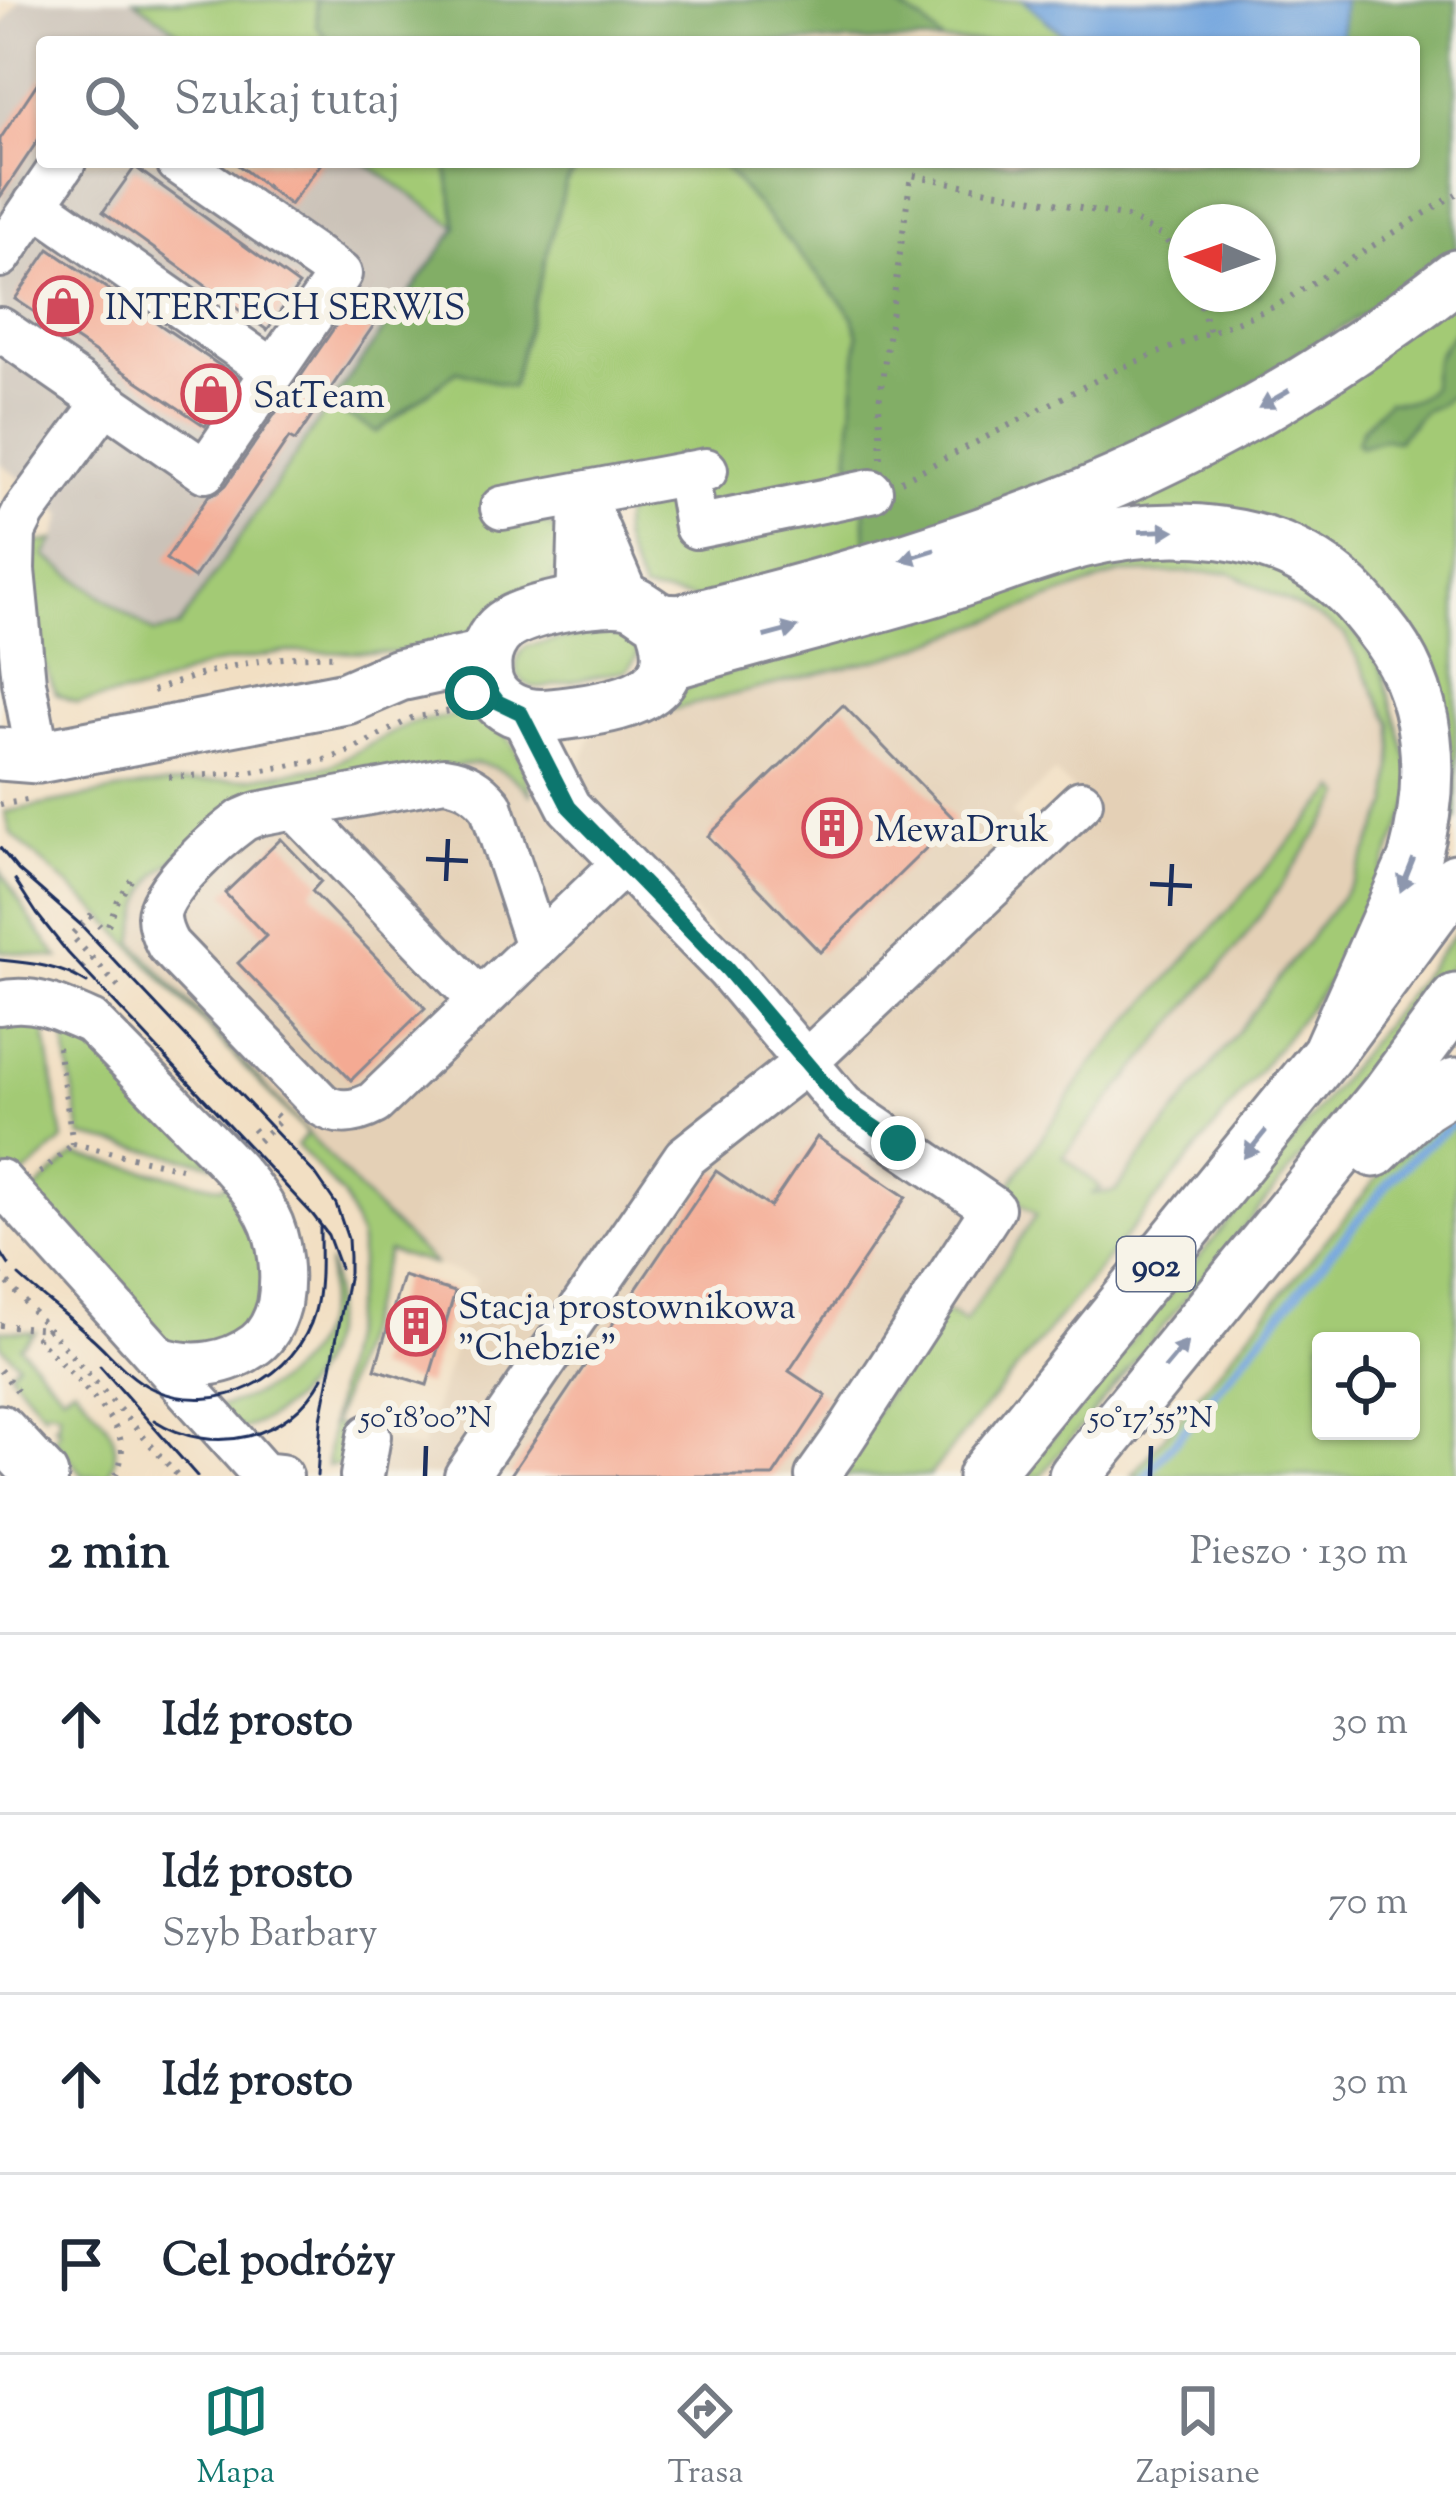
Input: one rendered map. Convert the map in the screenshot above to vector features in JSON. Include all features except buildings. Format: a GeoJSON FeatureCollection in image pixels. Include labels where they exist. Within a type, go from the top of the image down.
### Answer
{"type":"FeatureCollection","features":[{"type":"Feature","properties":{"kind":"main road"},"geometry":{"type":"LineString","coordinates":[[653,628],[816,586],[973,537],[1103,487],[1225,428],[1297,386],[1456,276]]}},
{"type":"Feature","properties":{"kind":"main road"},"geometry":{"type":"LineString","coordinates":[[490,692],[493,638],[504,626],[530,614],[578,604],[608,599],[653,628],[893,602],[1078,543],[1139,531],[1226,533],[1275,546],[1347,590],[1390,640],[1421,712],[1428,771],[1423,827],[1414,860],[1328,1053]]}},
{"type":"Feature","properties":{"kind":"main road"},"geometry":{"type":"LineString","coordinates":[[22,771],[350,677],[399,675],[490,692],[544,716],[590,710],[644,695],[662,679],[653,628]]}},
{"type":"Feature","properties":{"kind":"main road","name":"902"},"geometry":{"type":"LineString","coordinates":[[984,1476],[1328,1053],[1456,880]]}},
{"type":"Feature","properties":{"kind":"main road","name":"902"},"geometry":{"type":"LineString","coordinates":[[1075,1476],[1389,1091],[1456,1000]]}},
{"type":"Feature","properties":{"kind":"main road"},"geometry":{"type":"LineString","coordinates":[[1223,1298],[1421,1106],[1456,1084]]}},
{"type":"Feature","properties":{"kind":"main road"},"geometry":{"type":"LineString","coordinates":[[0,1431],[42,1476]]}},
{"type":"Feature","properties":{"kind":"lane"},"geometry":{"type":"LineString","coordinates":[[0,256],[60,168]]}},
{"type":"Feature","properties":{"kind":"lane"},"geometry":{"type":"LineString","coordinates":[[0,329],[205,471],[340,274],[187,168]]}},
{"type":"Feature","properties":{"kind":"lane"},"geometry":{"type":"LineString","coordinates":[[35,204],[273,371]]}},
{"type":"Feature","properties":{"kind":"lane"},"geometry":{"type":"LineString","coordinates":[[22,771],[24,682],[14,532],[105,402]]}},
{"type":"Feature","properties":{"kind":"lane"},"geometry":{"type":"LineString","coordinates":[[502,508],[697,471],[696,527],[877,491]]}},
{"type":"Feature","properties":{"kind":"lane"},"geometry":{"type":"LineString","coordinates":[[582,493],[653,628]]}},
{"type":"Feature","properties":{"kind":"lane"},"geometry":{"type":"LineString","coordinates":[[578,604],[582,493]]}},
{"type":"Feature","properties":{"kind":"lane"},"geometry":{"type":"LineString","coordinates":[[490,692],[569,807],[727,969],[843,1106],[993,1208],[817,1476]]}},
{"type":"Feature","properties":{"kind":"lane"},"geometry":{"type":"LineString","coordinates":[[569,807],[571,760],[590,710]]}},
{"type":"Feature","properties":{"kind":"lane"},"geometry":{"type":"LineString","coordinates":[[537,946],[490,806],[469,786],[445,779],[243,820],[170,890],[159,914],[168,945],[321,1104],[339,1112],[374,1103],[480,1000],[537,946],[624,862]]}},
{"type":"Feature","properties":{"kind":"lane"},"geometry":{"type":"LineString","coordinates":[[466,1476],[686,1157],[806,1063],[1081,802]]}},
{"type":"Feature","properties":{"kind":"lane"},"geometry":{"type":"LineString","coordinates":[[294,807],[480,1000]]}},
{"type":"Feature","properties":{"kind":"lane"},"geometry":{"type":"LineString","coordinates":[[0,1003],[27,1000],[91,1022],[232,1165],[268,1214],[281,1263],[275,1321],[259,1342],[231,1358],[178,1365],[159,1358]]}},
{"type":"Feature","properties":{"kind":"lane"},"geometry":{"type":"LineString","coordinates":[[0,1181],[262,1474],[281,1476]]}},
{"type":"Feature","properties":{"kind":"path"},"geometry":{"type":"LineString","coordinates":[[1168,243],[1126,218],[911,175],[879,402],[877,491],[1118,369],[1276,306],[1456,194]]}},
{"type":"Feature","properties":{"kind":"path"},"geometry":{"type":"LineString","coordinates":[[1203,312],[1210,332]]}},
{"type":"Feature","properties":{"kind":"path"},"geometry":{"type":"LineString","coordinates":[[146,694],[198,674],[292,656],[350,677]]}},
{"type":"Feature","properties":{"kind":"path"},"geometry":{"type":"LineString","coordinates":[[152,778],[246,773],[329,759],[412,718],[490,692]]}},
{"type":"Feature","properties":{"kind":"path"},"geometry":{"type":"LineString","coordinates":[[0,805],[22,771]]}},
{"type":"Feature","properties":{"kind":"path"},"geometry":{"type":"LineString","coordinates":[[92,958],[122,992]]}},
{"type":"Feature","properties":{"kind":"path"},"geometry":{"type":"LineString","coordinates":[[272,1111],[281,1120]]}},
{"type":"Feature","properties":{"kind":"path"},"geometry":{"type":"LineString","coordinates":[[253,1129],[261,1138]]}},
{"type":"Feature","properties":{"kind":"path"},"geometry":{"type":"LineString","coordinates":[[0,1274],[178,1476]]}},
{"type":"Feature","properties":{"kind":"path"},"geometry":{"type":"LineString","coordinates":[[0,1325],[48,1328]]}},
{"type":"Feature","properties":{"kind":"path"},"geometry":{"type":"LineString","coordinates":[[48,1328],[37,1338],[110,1419],[121,1439],[122,1461],[115,1476]]}},
{"type":"Feature","properties":{"kind":"shaded area"},"geometry":{"type":"Polygon","coordinates":[[[20,0],[134,0],[185,36],[36,36],[36,168],[373,168],[457,227],[178,628],[155,633],[45,555],[63,516],[0,463],[0,28],[20,0]]]}},
{"type":"Feature","properties":{"kind":"shaded area"},"geometry":{"type":"Polygon","coordinates":[[[1229,572],[1345,635],[1391,723],[1389,804],[1353,882],[1114,1192],[1085,1195],[856,1476],[373,1476],[383,1440],[421,1450],[476,1279],[436,1265],[374,1206],[133,942],[144,895],[158,873],[249,797],[476,763],[493,765],[514,776],[813,1075],[1090,806],[1054,772],[1011,814],[1027,829],[822,1024],[798,1025],[584,794],[583,763],[589,740],[612,724],[899,654],[1120,573],[1229,572]]]}},
{"type":"Feature","properties":{"kind":"green space"},"geometry":{"type":"Polygon","coordinates":[[[134,0],[316,0],[317,26],[324,36],[185,36],[134,0]]]}},
{"type":"Feature","properties":{"kind":"green space"},"geometry":{"type":"Polygon","coordinates":[[[316,0],[888,0],[937,36],[324,36],[317,26],[316,0]]]}},
{"type":"Feature","properties":{"kind":"green space"},"geometry":{"type":"Polygon","coordinates":[[[888,0],[1023,0],[1065,36],[937,36],[888,0]]]}},
{"type":"Feature","properties":{"kind":"green space"},"geometry":{"type":"Polygon","coordinates":[[[1343,0],[1456,0],[1456,256],[1160,443],[866,558],[865,513],[849,457],[858,335],[853,316],[725,168],[1420,168],[1420,36],[1341,36],[1343,0]]]}},
{"type":"Feature","properties":{"kind":"green space"},"geometry":{"type":"Polygon","coordinates":[[[373,168],[447,168],[457,227],[373,168]]]}},
{"type":"Feature","properties":{"kind":"green space"},"geometry":{"type":"Polygon","coordinates":[[[447,168],[576,168],[566,182],[512,387],[457,371],[377,432],[329,406],[457,228],[447,168]]]}},
{"type":"Feature","properties":{"kind":"green space"},"geometry":{"type":"Polygon","coordinates":[[[576,168],[725,168],[853,316],[858,335],[849,457],[865,513],[866,558],[701,600],[643,591],[622,537],[630,505],[534,521],[560,534],[560,569],[549,583],[468,635],[397,653],[288,652],[209,665],[144,691],[77,703],[56,694],[45,665],[34,667],[30,596],[34,543],[54,540],[45,556],[154,633],[178,628],[329,406],[377,432],[457,371],[576,168]]]}},
{"type":"Feature","properties":{"kind":"green space"},"geometry":{"type":"Polygon","coordinates":[[[1456,294],[1456,819],[1446,829],[1446,759],[1282,531],[684,633],[1456,294]]]}},
{"type":"Feature","properties":{"kind":"green space"},"geometry":{"type":"Polygon","coordinates":[[[1456,330],[1456,397],[1424,411],[1397,441],[1384,439],[1360,447],[1362,429],[1388,401],[1413,400],[1432,387],[1438,356],[1456,330]]]}},
{"type":"Feature","properties":{"kind":"green space"},"geometry":{"type":"Polygon","coordinates":[[[1131,547],[1269,558],[1371,636],[1417,789],[1341,967],[929,1476],[833,1476],[940,1314],[951,1313],[965,1322],[1036,1215],[1015,1198],[1011,1183],[1091,1065],[1337,789],[1343,795],[1336,807],[1243,940],[1063,1156],[1101,1188],[1091,1194],[1115,1191],[1353,882],[1389,804],[1391,723],[1345,635],[1229,572],[1120,573],[899,654],[646,716],[674,689],[1131,547]]]}},
{"type":"Feature","properties":{"kind":"green space"},"geometry":{"type":"Polygon","coordinates":[[[616,628],[631,634],[637,646],[637,657],[627,670],[543,688],[526,684],[518,674],[517,660],[526,646],[616,628]]]}},
{"type":"Feature","properties":{"kind":"green space"},"geometry":{"type":"Polygon","coordinates":[[[466,713],[505,734],[523,766],[532,796],[507,774],[476,763],[249,797],[158,873],[137,924],[134,943],[374,1206],[436,1265],[388,1251],[333,1424],[362,1433],[345,1465],[327,1466],[331,1425],[360,1267],[360,1237],[344,1197],[297,1145],[307,1134],[107,920],[11,834],[5,812],[143,786],[329,766],[410,723],[466,713]]]}},
{"type":"Feature","properties":{"kind":"green space"},"geometry":{"type":"Polygon","coordinates":[[[0,870],[36,928],[59,958],[0,951],[0,870]]]}},
{"type":"Feature","properties":{"kind":"green space"},"geometry":{"type":"Polygon","coordinates":[[[1456,932],[1456,960],[1355,1091],[1041,1476],[1021,1476],[1284,1153],[1456,932]]]}},
{"type":"Feature","properties":{"kind":"green space"},"geometry":{"type":"Polygon","coordinates":[[[0,1015],[50,1016],[45,1032],[63,1140],[15,1183],[0,1165],[0,1015]]]}},
{"type":"Feature","properties":{"kind":"green space"},"geometry":{"type":"Polygon","coordinates":[[[68,1023],[216,1165],[81,1136],[64,1036],[68,1023]]]}},
{"type":"Feature","properties":{"kind":"green space"},"geometry":{"type":"Polygon","coordinates":[[[1456,1106],[1456,1476],[1132,1476],[1387,1166],[1456,1106]]]}},
{"type":"Feature","properties":{"kind":"green space"},"geometry":{"type":"Polygon","coordinates":[[[74,1155],[222,1187],[230,1180],[274,1275],[251,1335],[173,1351],[28,1197],[74,1155]]]}},
{"type":"Feature","properties":{"kind":"green space"},"geometry":{"type":"Polygon","coordinates":[[[329,1262],[332,1316],[317,1366],[285,1406],[237,1430],[216,1407],[270,1386],[311,1348],[327,1299],[329,1262]]]}},
{"type":"Feature","properties":{"kind":"green space"},"geometry":{"type":"Polygon","coordinates":[[[0,1330],[35,1332],[20,1346],[62,1394],[74,1386],[101,1417],[115,1450],[108,1476],[83,1476],[54,1438],[60,1432],[54,1425],[58,1425],[59,1411],[46,1409],[44,1414],[11,1374],[18,1363],[0,1345],[0,1330]]]}},
{"type":"Feature","properties":{"kind":"water"},"geometry":{"type":"Polygon","coordinates":[[[1023,0],[1343,0],[1341,36],[1065,36],[1023,0]]]}},
{"type":"Feature","properties":{"kind":"waterway"},"geometry":{"type":"LineString","coordinates":[[1146,1476],[1392,1179],[1456,1121]]}},
{"type":"Feature","properties":{"kind":"tram line"},"geometry":{"type":"LineString","coordinates":[[0,848],[81,925],[316,1175],[336,1204],[348,1239],[349,1273],[321,1419],[317,1476]]}},
{"type":"Feature","properties":{"kind":"tram line"},"geometry":{"type":"LineString","coordinates":[[15,880],[68,953],[313,1215],[328,1235],[340,1268]]}},
{"type":"Feature","properties":{"kind":"tram line"},"geometry":{"type":"LineString","coordinates":[[0,960],[56,969],[87,983]]}},
{"type":"Feature","properties":{"kind":"tram line"},"geometry":{"type":"LineString","coordinates":[[19,1276],[144,1384],[178,1397],[228,1395],[273,1373],[306,1335],[319,1291],[320,1228]]}},
{"type":"Feature","properties":{"kind":"tram line"},"geometry":{"type":"LineString","coordinates":[[0,1251],[9,1265]]}},
{"type":"Feature","properties":{"kind":"tram line"},"geometry":{"type":"LineString","coordinates":[[100,1366],[197,1476]]}},
{"type":"Feature","properties":{"kind":"tram line"},"geometry":{"type":"LineString","coordinates":[[154,1420],[201,1438],[248,1436],[291,1415],[323,1377]]}},
{"type":"Feature","properties":{"kind":"place","name":"INTERTECH SERWIS"},"geometry":{"type":"Point","coordinates":[63,306]}},
{"type":"Feature","properties":{"kind":"place","name":"SatTeam"},"geometry":{"type":"Point","coordinates":[211,394]}},
{"type":"Feature","properties":{"kind":"place","name":"MewaDruk"},"geometry":{"type":"Point","coordinates":[832,828]}},
{"type":"Feature","properties":{"kind":"place","name":"Stacja prostownikowa \"Chebzie\""},"geometry":{"type":"Point","coordinates":[416,1326]}},
{"type":"Feature","properties":{"kind":"route"},"geometry":{"type":"LineString","coordinates":[[472,693],[489,690],[498,702],[521,713],[569,807],[727,969],[843,1106],[898,1143]]}}]}
